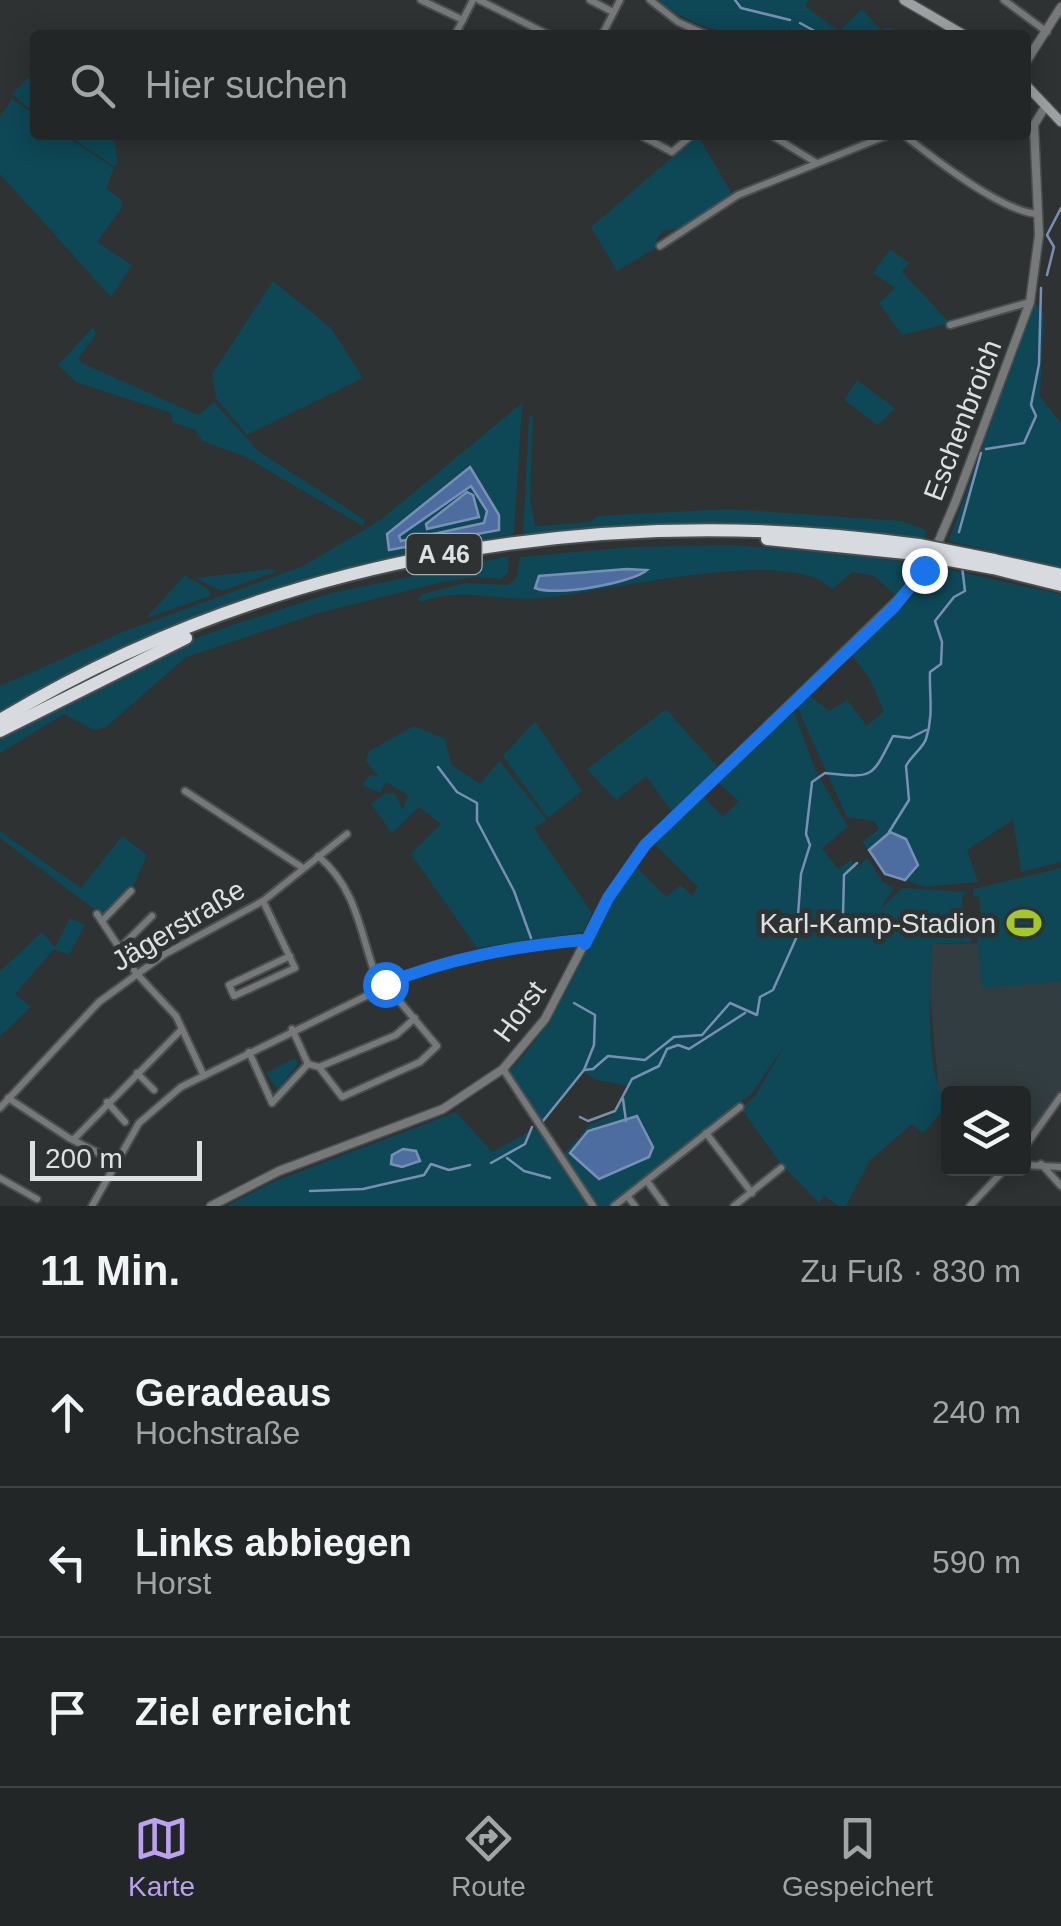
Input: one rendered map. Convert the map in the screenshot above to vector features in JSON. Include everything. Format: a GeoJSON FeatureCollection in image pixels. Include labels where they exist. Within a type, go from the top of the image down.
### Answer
{"type":"FeatureCollection","features":[{"type":"Feature","properties":{"kind":"highway","name":"A 46"},"geometry":{"type":"LineString","coordinates":[[0,720],[78,676],[208,620],[332,578],[462,550],[562,536],[728,529],[836,533],[1061,575]]}},
{"type":"Feature","properties":{"kind":"highway","name":"A 46"},"geometry":{"type":"LineString","coordinates":[[0,730],[219,623],[322,589],[452,558],[635,538],[768,539],[917,550]]}},
{"type":"Feature","properties":{"kind":"highway","name":"A 46"},"geometry":{"type":"LineString","coordinates":[[994,564],[1061,585]]}},
{"type":"Feature","properties":{"kind":"main road"},"geometry":{"type":"LineString","coordinates":[[904,0],[955,30]]}},
{"type":"Feature","properties":{"kind":"main road"},"geometry":{"type":"LineString","coordinates":[[1031,92],[1061,122]]}},
{"type":"Feature","properties":{"kind":"street"},"geometry":{"type":"LineString","coordinates":[[421,0],[463,20]]}},
{"type":"Feature","properties":{"kind":"street"},"geometry":{"type":"LineString","coordinates":[[458,30],[476,0],[539,30]]}},
{"type":"Feature","properties":{"kind":"street"},"geometry":{"type":"LineString","coordinates":[[590,0],[613,12]]}},
{"type":"Feature","properties":{"kind":"street"},"geometry":{"type":"LineString","coordinates":[[604,30],[620,0]]}},
{"type":"Feature","properties":{"kind":"street"},"geometry":{"type":"LineString","coordinates":[[650,0],[678,22],[696,30]]}},
{"type":"Feature","properties":{"kind":"street"},"geometry":{"type":"LineString","coordinates":[[1004,0],[1047,32]]}},
{"type":"Feature","properties":{"kind":"street"},"geometry":{"type":"LineString","coordinates":[[1031,55],[1061,6]]}},
{"type":"Feature","properties":{"kind":"street","name":"Eschenbroich"},"geometry":{"type":"LineString","coordinates":[[934,552],[1030,302],[1039,214],[1034,125],[1045,107]]}},
{"type":"Feature","properties":{"kind":"street"},"geometry":{"type":"LineString","coordinates":[[649,140],[672,152],[686,140]]}},
{"type":"Feature","properties":{"kind":"street"},"geometry":{"type":"LineString","coordinates":[[779,140],[814,162]]}},
{"type":"Feature","properties":{"kind":"street"},"geometry":{"type":"LineString","coordinates":[[660,246],[738,195],[874,140]]}},
{"type":"Feature","properties":{"kind":"street"},"geometry":{"type":"LineString","coordinates":[[912,140],[1000,198],[1039,214]]}},
{"type":"Feature","properties":{"kind":"street","name":"Eschenbroich"},"geometry":{"type":"LineString","coordinates":[[950,325],[1030,302]]}},
{"type":"Feature","properties":{"kind":"street","name":"Horst"},"geometry":{"type":"LineString","coordinates":[[211,1206],[279,1171],[443,1109],[503,1068],[545,1019],[608,898],[645,845],[894,607],[934,552]]}},
{"type":"Feature","properties":{"kind":"street"},"geometry":{"type":"LineString","coordinates":[[185,791],[303,868]]}},
{"type":"Feature","properties":{"kind":"street","name":"Jägerstraße"},"geometry":{"type":"LineString","coordinates":[[0,1108],[98,1002],[136,973],[263,901],[347,834]]}},
{"type":"Feature","properties":{"kind":"street"},"geometry":{"type":"LineString","coordinates":[[292,1030],[308,1064],[318,1067],[342,1097],[420,1062],[437,1046],[383,986],[352,896],[335,870],[318,856]]}},
{"type":"Feature","properties":{"kind":"street"},"geometry":{"type":"LineString","coordinates":[[131,890],[100,918],[136,973],[176,1016],[204,1076]]}},
{"type":"Feature","properties":{"kind":"street"},"geometry":{"type":"LineString","coordinates":[[263,901],[296,968],[234,996],[229,984],[290,956]]}},
{"type":"Feature","properties":{"kind":"street"},"geometry":{"type":"LineString","coordinates":[[120,948],[152,916]]}},
{"type":"Feature","properties":{"kind":"street"},"geometry":{"type":"LineString","coordinates":[[92,1206],[149,1113],[181,1087],[383,986],[459,958],[516,947],[581,940],[585,944]]}},
{"type":"Feature","properties":{"kind":"street"},"geometry":{"type":"LineString","coordinates":[[318,1067],[396,1036],[415,1018]]}},
{"type":"Feature","properties":{"kind":"street"},"geometry":{"type":"LineString","coordinates":[[72,1140],[182,1029]]}},
{"type":"Feature","properties":{"kind":"street"},"geometry":{"type":"LineString","coordinates":[[249,1052],[272,1103],[308,1064]]}},
{"type":"Feature","properties":{"kind":"street"},"geometry":{"type":"LineString","coordinates":[[503,1068],[593,1206]]}},
{"type":"Feature","properties":{"kind":"street"},"geometry":{"type":"LineString","coordinates":[[137,1073],[154,1090]]}},
{"type":"Feature","properties":{"kind":"street"},"geometry":{"type":"LineString","coordinates":[[1031,1138],[1061,1096]]}},
{"type":"Feature","properties":{"kind":"street"},"geometry":{"type":"LineString","coordinates":[[8,1098],[72,1140],[116,1162]]}},
{"type":"Feature","properties":{"kind":"street"},"geometry":{"type":"LineString","coordinates":[[107,1102],[125,1122]]}},
{"type":"Feature","properties":{"kind":"street"},"geometry":{"type":"LineString","coordinates":[[614,1206],[740,1107]]}},
{"type":"Feature","properties":{"kind":"street"},"geometry":{"type":"LineString","coordinates":[[706,1134],[752,1193]]}},
{"type":"Feature","properties":{"kind":"street"},"geometry":{"type":"LineString","coordinates":[[1041,1164],[1061,1186]]}},
{"type":"Feature","properties":{"kind":"street"},"geometry":{"type":"LineString","coordinates":[[1031,1165],[1061,1167]]}},
{"type":"Feature","properties":{"kind":"street"},"geometry":{"type":"LineString","coordinates":[[734,1206],[781,1168]]}},
{"type":"Feature","properties":{"kind":"street"},"geometry":{"type":"LineString","coordinates":[[970,1206],[998,1176]]}},
{"type":"Feature","properties":{"kind":"street"},"geometry":{"type":"LineString","coordinates":[[0,1178],[38,1199]]}},
{"type":"Feature","properties":{"kind":"street"},"geometry":{"type":"LineString","coordinates":[[647,1180],[665,1206]]}},
{"type":"Feature","properties":{"kind":"street"},"geometry":{"type":"LineString","coordinates":[[628,1196],[634,1206]]}},
{"type":"Feature","properties":{"kind":"shaded area"},"geometry":{"type":"Polygon","coordinates":[[[658,0],[809,0],[805,6],[838,30],[790,30],[790,26],[788,30],[718,30],[673,11],[658,0]]]}},
{"type":"Feature","properties":{"kind":"shaded area"},"geometry":{"type":"Polygon","coordinates":[[[862,9],[881,30],[840,30],[862,9]]]}},
{"type":"Feature","properties":{"kind":"shaded area"},"geometry":{"type":"Polygon","coordinates":[[[30,76],[30,109],[12,94],[30,76]]]}},
{"type":"Feature","properties":{"kind":"shaded area"},"geometry":{"type":"Polygon","coordinates":[[[12,99],[30,112],[30,140],[72,140],[114,168],[106,189],[122,200],[121,209],[97,242],[132,265],[111,297],[0,174],[0,117],[12,99]]]}},
{"type":"Feature","properties":{"kind":"shaded area"},"geometry":{"type":"Polygon","coordinates":[[[75,140],[114,140],[118,162],[115,167],[75,140]]]}},
{"type":"Feature","properties":{"kind":"shaded area"},"geometry":{"type":"Polygon","coordinates":[[[692,140],[701,140],[733,196],[684,228],[662,231],[656,241],[661,245],[617,271],[591,227],[692,140]]]}},
{"type":"Feature","properties":{"kind":"shaded area"},"geometry":{"type":"Polygon","coordinates":[[[890,249],[909,263],[902,272],[950,323],[902,335],[879,303],[895,288],[873,273],[890,249]]]}},
{"type":"Feature","properties":{"kind":"shaded area"},"geometry":{"type":"Polygon","coordinates":[[[273,281],[331,328],[363,378],[247,435],[216,398],[212,374],[273,281]]]}},
{"type":"Feature","properties":{"kind":"shaded area"},"geometry":{"type":"Polygon","coordinates":[[[1034,300],[1044,314],[1040,396],[1061,424],[1061,567],[949,541],[1034,300]]]}},
{"type":"Feature","properties":{"kind":"shaded area"},"geometry":{"type":"Polygon","coordinates":[[[93,327],[96,334],[78,359],[84,364],[198,415],[214,402],[258,451],[365,520],[363,526],[244,456],[202,441],[196,430],[173,422],[171,413],[76,382],[58,365],[93,327]]]}},
{"type":"Feature","properties":{"kind":"shaded area"},"geometry":{"type":"Polygon","coordinates":[[[857,380],[895,408],[878,425],[844,400],[857,380]]]}},
{"type":"Feature","properties":{"kind":"shaded area"},"geometry":{"type":"Polygon","coordinates":[[[522,403],[514,534],[378,561],[249,600],[124,650],[0,712],[0,686],[125,631],[303,566],[379,521],[522,403]],[[470,467],[387,534],[389,550],[499,530],[470,467]]]}},
{"type":"Feature","properties":{"kind":"shaded area"},"geometry":{"type":"Polygon","coordinates":[[[529,415],[533,417],[530,500],[535,526],[591,522],[597,516],[728,509],[902,521],[926,530],[925,538],[727,522],[523,535],[529,415]]]}},
{"type":"Feature","properties":{"kind":"shaded area"},"geometry":{"type":"Polygon","coordinates":[[[471,485],[487,511],[484,524],[401,542],[398,537],[471,485]]]}},
{"type":"Feature","properties":{"kind":"shaded area"},"geometry":{"type":"Polygon","coordinates":[[[728,545],[845,553],[923,565],[897,596],[874,576],[853,572],[832,589],[810,576],[738,571],[541,598],[451,595],[421,602],[418,599],[423,594],[465,583],[508,585],[516,578],[520,557],[631,547],[728,545]],[[644,569],[575,574],[542,592],[631,580],[643,574],[644,569]]]}},
{"type":"Feature","properties":{"kind":"shaded area"},"geometry":{"type":"Polygon","coordinates":[[[509,556],[508,573],[500,579],[476,577],[442,582],[318,613],[186,657],[106,727],[94,730],[64,714],[0,753],[0,733],[185,642],[331,593],[509,556]]]}},
{"type":"Feature","properties":{"kind":"shaded area"},"geometry":{"type":"Polygon","coordinates":[[[933,566],[1061,594],[1061,862],[1021,872],[1013,820],[967,850],[978,882],[925,887],[905,880],[917,870],[906,839],[890,832],[869,850],[862,842],[879,829],[874,821],[847,817],[796,705],[806,693],[829,711],[847,700],[867,726],[884,711],[869,677],[849,652],[908,601],[933,566]]]}},
{"type":"Feature","properties":{"kind":"shaded area"},"geometry":{"type":"Polygon","coordinates":[[[278,571],[222,591],[195,578],[278,571]]]}},
{"type":"Feature","properties":{"kind":"shaded area"},"geometry":{"type":"Polygon","coordinates":[[[185,575],[211,591],[210,596],[146,618],[185,575]]]}},
{"type":"Feature","properties":{"kind":"shaded area"},"geometry":{"type":"Polygon","coordinates":[[[666,709],[717,766],[673,813],[646,776],[616,800],[587,769],[666,709]]]}},
{"type":"Feature","properties":{"kind":"shaded area"},"geometry":{"type":"Polygon","coordinates":[[[794,712],[815,769],[848,827],[822,848],[838,869],[851,860],[857,867],[867,858],[883,882],[894,888],[879,910],[902,888],[967,892],[962,897],[963,920],[970,920],[972,942],[932,944],[932,1053],[941,1113],[923,1133],[912,1124],[870,1160],[846,1206],[838,1206],[824,1195],[819,1203],[780,1163],[741,1108],[755,1096],[785,1045],[752,1093],[610,1206],[598,1206],[562,1156],[589,1125],[615,1114],[629,1086],[597,1080],[582,1071],[542,1123],[509,1071],[530,1048],[563,997],[634,864],[666,897],[681,885],[692,896],[698,887],[652,841],[701,794],[723,817],[739,801],[715,780],[794,712]],[[629,1117],[596,1132],[604,1178],[617,1171],[645,1125],[629,1117]]]}},
{"type":"Feature","properties":{"kind":"shaded area"},"geometry":{"type":"Polygon","coordinates":[[[535,721],[582,791],[548,818],[503,756],[535,721]]]}},
{"type":"Feature","properties":{"kind":"shaded area"},"geometry":{"type":"Polygon","coordinates":[[[414,726],[445,739],[451,764],[480,784],[499,761],[502,764],[547,820],[534,828],[592,913],[583,932],[477,948],[411,854],[441,824],[419,807],[392,833],[371,804],[386,793],[395,794],[403,810],[408,795],[386,782],[380,793],[362,785],[370,775],[378,776],[366,761],[369,751],[414,726]]]}},
{"type":"Feature","properties":{"kind":"shaded area"},"geometry":{"type":"Polygon","coordinates":[[[0,831],[81,888],[122,836],[147,855],[133,887],[103,916],[0,838],[0,831]]]}},
{"type":"Feature","properties":{"kind":"shaded area","name":"Karl-Kamp-Stadion"},"geometry":{"type":"Polygon","coordinates":[[[1061,868],[1061,981],[982,988],[975,920],[981,919],[979,897],[973,896],[973,889],[1061,868]]]}},
{"type":"Feature","properties":{"kind":"shaded area"},"geometry":{"type":"Polygon","coordinates":[[[70,918],[85,925],[69,955],[54,949],[15,994],[31,1007],[0,1036],[0,971],[42,932],[55,947],[70,918]]]}},
{"type":"Feature","properties":{"kind":"shaded area"},"geometry":{"type":"Polygon","coordinates":[[[982,943],[1029,983],[1061,981],[1061,1090],[1033,1132],[1031,1086],[941,1086],[939,1095],[929,983],[932,944],[982,943]]]}},
{"type":"Feature","properties":{"kind":"shaded area"},"geometry":{"type":"Polygon","coordinates":[[[295,1058],[298,1063],[278,1090],[266,1073],[295,1058]]]}},
{"type":"Feature","properties":{"kind":"shaded area"},"geometry":{"type":"Polygon","coordinates":[[[456,1112],[492,1152],[536,1128],[587,1206],[226,1206],[275,1181],[456,1112]]]}},
{"type":"Feature","properties":{"kind":"water"},"geometry":{"type":"Polygon","coordinates":[[[470,467],[499,515],[499,530],[389,550],[387,534],[470,467]],[[471,486],[399,536],[401,541],[484,523],[487,511],[471,486]]]}},
{"type":"Feature","properties":{"kind":"water"},"geometry":{"type":"Polygon","coordinates":[[[467,492],[473,495],[479,517],[427,529],[426,524],[467,492]]]}},
{"type":"Feature","properties":{"kind":"water"},"geometry":{"type":"Polygon","coordinates":[[[647,570],[626,580],[593,587],[559,591],[535,588],[539,576],[647,570]]]}},
{"type":"Feature","properties":{"kind":"water"},"geometry":{"type":"Polygon","coordinates":[[[890,832],[906,839],[918,865],[905,880],[885,874],[869,850],[890,832]]]}},
{"type":"Feature","properties":{"kind":"water"},"geometry":{"type":"Polygon","coordinates":[[[637,1116],[653,1147],[649,1157],[599,1179],[570,1153],[588,1131],[637,1116]]]}},
{"type":"Feature","properties":{"kind":"water"},"geometry":{"type":"Polygon","coordinates":[[[403,1149],[416,1151],[420,1161],[402,1167],[391,1164],[392,1155],[403,1149]]]}},
{"type":"Feature","properties":{"kind":"waterway"},"geometry":{"type":"LineString","coordinates":[[735,0],[741,8],[790,20]]}},
{"type":"Feature","properties":{"kind":"waterway"},"geometry":{"type":"LineString","coordinates":[[800,23],[813,30]]}},
{"type":"Feature","properties":{"kind":"waterway"},"geometry":{"type":"LineString","coordinates":[[1047,275],[1054,247],[1047,235],[1061,208]]}},
{"type":"Feature","properties":{"kind":"waterway"},"geometry":{"type":"LineString","coordinates":[[986,449],[1024,443],[1036,416],[1031,405],[1039,364],[1041,288]]}},
{"type":"Feature","properties":{"kind":"waterway"},"geometry":{"type":"LineString","coordinates":[[959,532],[981,453]]}},
{"type":"Feature","properties":{"kind":"waterway"},"geometry":{"type":"LineString","coordinates":[[889,832],[909,800],[906,766],[928,730],[930,672],[941,664],[942,642],[935,621],[954,597],[965,591],[962,566]]}},
{"type":"Feature","properties":{"kind":"waterway"},"geometry":{"type":"LineString","coordinates":[[800,927],[792,917],[798,915],[801,874],[810,845],[806,834],[812,782],[825,773],[869,772],[880,761],[893,736],[910,738],[926,730]]}},
{"type":"Feature","properties":{"kind":"waterway"},"geometry":{"type":"LineString","coordinates":[[438,767],[457,792],[477,803],[477,821],[514,891],[531,938]]}},
{"type":"Feature","properties":{"kind":"waterway"},"geometry":{"type":"LineString","coordinates":[[543,1121],[584,1070],[593,1069],[608,1056],[645,1060],[674,1037],[702,1035],[730,1003],[757,1015],[760,997],[773,990],[802,925],[843,916],[844,875],[857,863]]}},
{"type":"Feature","properties":{"kind":"waterway"},"geometry":{"type":"LineString","coordinates":[[574,1003],[595,1015],[594,1045],[584,1070]]}},
{"type":"Feature","properties":{"kind":"waterway"},"geometry":{"type":"LineString","coordinates":[[580,1117],[588,1121],[615,1111],[632,1079],[659,1066],[667,1049],[678,1045],[689,1049],[745,1013]]}},
{"type":"Feature","properties":{"kind":"waterway"},"geometry":{"type":"LineString","coordinates":[[623,1099],[626,1121]]}},
{"type":"Feature","properties":{"kind":"waterway"},"geometry":{"type":"LineString","coordinates":[[491,1163],[525,1144],[532,1127]]}},
{"type":"Feature","properties":{"kind":"waterway"},"geometry":{"type":"LineString","coordinates":[[507,1158],[524,1171],[550,1178]]}},
{"type":"Feature","properties":{"kind":"waterway"},"geometry":{"type":"LineString","coordinates":[[310,1191],[363,1189],[424,1175],[431,1164],[449,1170],[470,1165]]}},
{"type":"Feature","properties":{"kind":"place","name":"Karl-Kamp-Stadion"},"geometry":{"type":"Point","coordinates":[1024,923]}},
{"type":"Feature","properties":{"kind":"route"},"geometry":{"type":"LineString","coordinates":[[385,984],[459,958],[516,947],[581,940],[585,944],[608,898],[645,845],[894,607],[924,570]]}}]}
